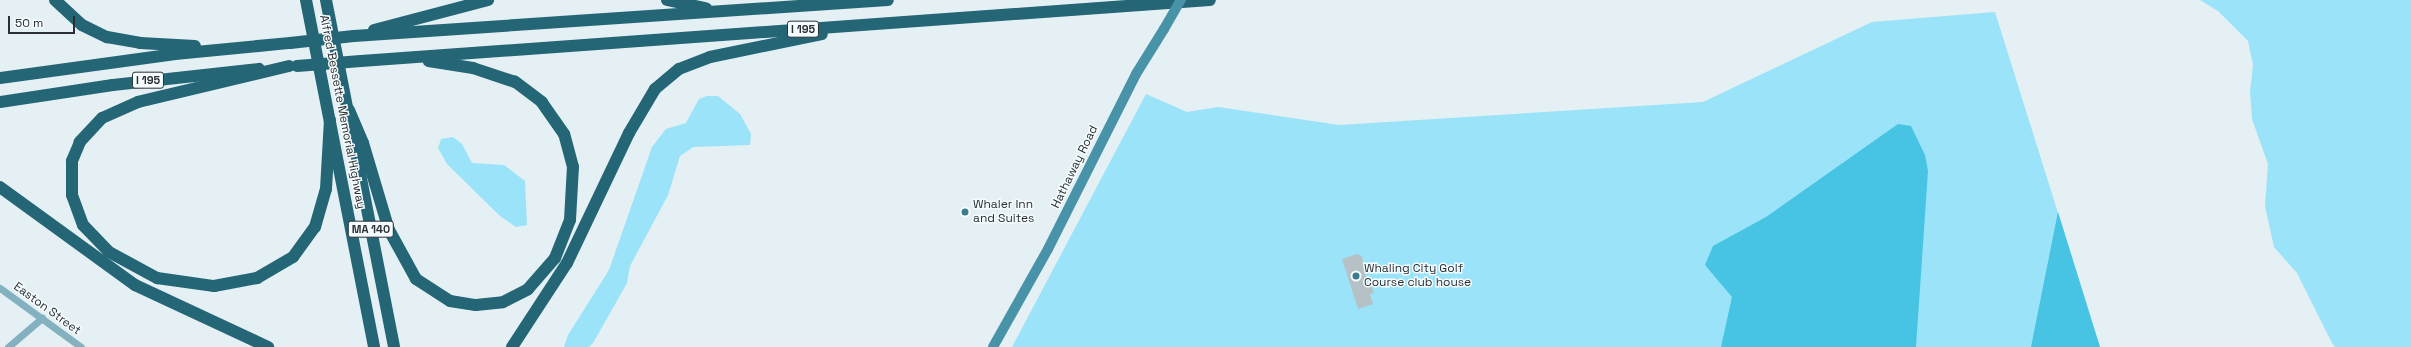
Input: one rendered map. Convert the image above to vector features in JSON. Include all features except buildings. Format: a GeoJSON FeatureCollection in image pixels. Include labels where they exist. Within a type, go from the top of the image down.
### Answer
{"type":"FeatureCollection","features":[{"type":"Feature","properties":{"kind":"highway"},"geometry":{"type":"LineString","coordinates":[[55,0],[82,25],[121,40],[230,48]]}},
{"type":"Feature","properties":{"kind":"highway","name":"Alfred Bessette Memorial Highway"},"geometry":{"type":"LineString","coordinates":[[306,0],[374,347]]}},
{"type":"Feature","properties":{"kind":"highway","name":"Alfred Bessette Memorial Highway"},"geometry":{"type":"LineString","coordinates":[[327,0],[394,347]]}},
{"type":"Feature","properties":{"kind":"highway"},"geometry":{"type":"LineString","coordinates":[[354,36],[488,0]]}},
{"type":"Feature","properties":{"kind":"highway"},"geometry":{"type":"LineString","coordinates":[[667,0],[729,11]]}},
{"type":"Feature","properties":{"kind":"highway","name":"I 195"},"geometry":{"type":"LineString","coordinates":[[0,78],[230,48],[354,36],[888,0]]}},
{"type":"Feature","properties":{"kind":"highway","name":"I 195"},"geometry":{"type":"LineString","coordinates":[[0,102],[126,83],[293,66],[1210,0]]}},
{"type":"Feature","properties":{"kind":"highway"},"geometry":{"type":"LineString","coordinates":[[512,347],[567,263],[636,119],[662,82],[710,57],[868,25]]}},
{"type":"Feature","properties":{"kind":"highway"},"geometry":{"type":"LineString","coordinates":[[349,110],[363,143],[388,230],[416,279],[450,301],[476,305],[516,296],[538,280],[561,246],[572,206],[571,155],[556,120],[529,91],[495,73],[452,64],[396,58]]}},
{"type":"Feature","properties":{"kind":"highway"},"geometry":{"type":"LineString","coordinates":[[293,66],[138,102],[102,118],[83,137],[72,162],[72,195],[83,225],[119,259],[172,282],[228,285],[270,272],[302,248],[320,214],[326,189],[330,120]]}},
{"type":"Feature","properties":{"kind":"highway"},"geometry":{"type":"LineString","coordinates":[[0,187],[135,285],[268,347]]}},
{"type":"Feature","properties":{"kind":"main road","name":"Hathaway Road"},"geometry":{"type":"LineString","coordinates":[[993,347],[1048,250],[1136,74],[1181,0]]}},
{"type":"Feature","properties":{"kind":"street","name":"Easton Street"},"geometry":{"type":"LineString","coordinates":[[0,288],[81,347]]}},
{"type":"Feature","properties":{"kind":"street"},"geometry":{"type":"LineString","coordinates":[[8,347],[42,318]]}},
{"type":"Feature","properties":{"kind":"shaded area"},"geometry":{"type":"Polygon","coordinates":[[[2200,0],[2411,0],[2411,347],[2335,347],[2332,343],[2297,273],[2274,247],[2265,206],[2268,164],[2252,119],[2250,92],[2253,65],[2248,41],[2218,11],[2200,0]]]}},
{"type":"Feature","properties":{"kind":"shaded area"},"geometry":{"type":"Polygon","coordinates":[[[1995,12],[2100,347],[1012,347],[1146,94],[1187,112],[1218,107],[1339,125],[1703,102],[1872,22],[1995,12]]]}},
{"type":"Feature","properties":{"kind":"shaded area"},"geometry":{"type":"Polygon","coordinates":[[[707,96],[718,96],[740,114],[751,134],[750,145],[693,147],[680,156],[668,195],[630,266],[627,283],[593,343],[589,347],[564,347],[568,335],[609,270],[652,147],[666,129],[686,123],[699,99],[707,96]]]}},
{"type":"Feature","properties":{"kind":"shaded area"},"geometry":{"type":"Polygon","coordinates":[[[1898,124],[1911,126],[1925,155],[1928,171],[1916,347],[1721,347],[1732,297],[1705,265],[1713,246],[1766,217],[1898,124]]]}},
{"type":"Feature","properties":{"kind":"shaded area"},"geometry":{"type":"Polygon","coordinates":[[[453,137],[462,144],[472,163],[504,165],[525,181],[527,225],[516,227],[500,216],[447,164],[438,148],[441,139],[453,137]]]}},
{"type":"Feature","properties":{"kind":"shaded area"},"geometry":{"type":"Polygon","coordinates":[[[2058,212],[2100,347],[2031,347],[2058,212]]]}},
{"type":"Feature","properties":{"kind":"place","name":"Whaler Inn and Suites"},"geometry":{"type":"Point","coordinates":[965,212]}},
{"type":"Feature","properties":{"kind":"place","name":"Whaling City Golf Course club house"},"geometry":{"type":"Point","coordinates":[1356,276]}}]}
